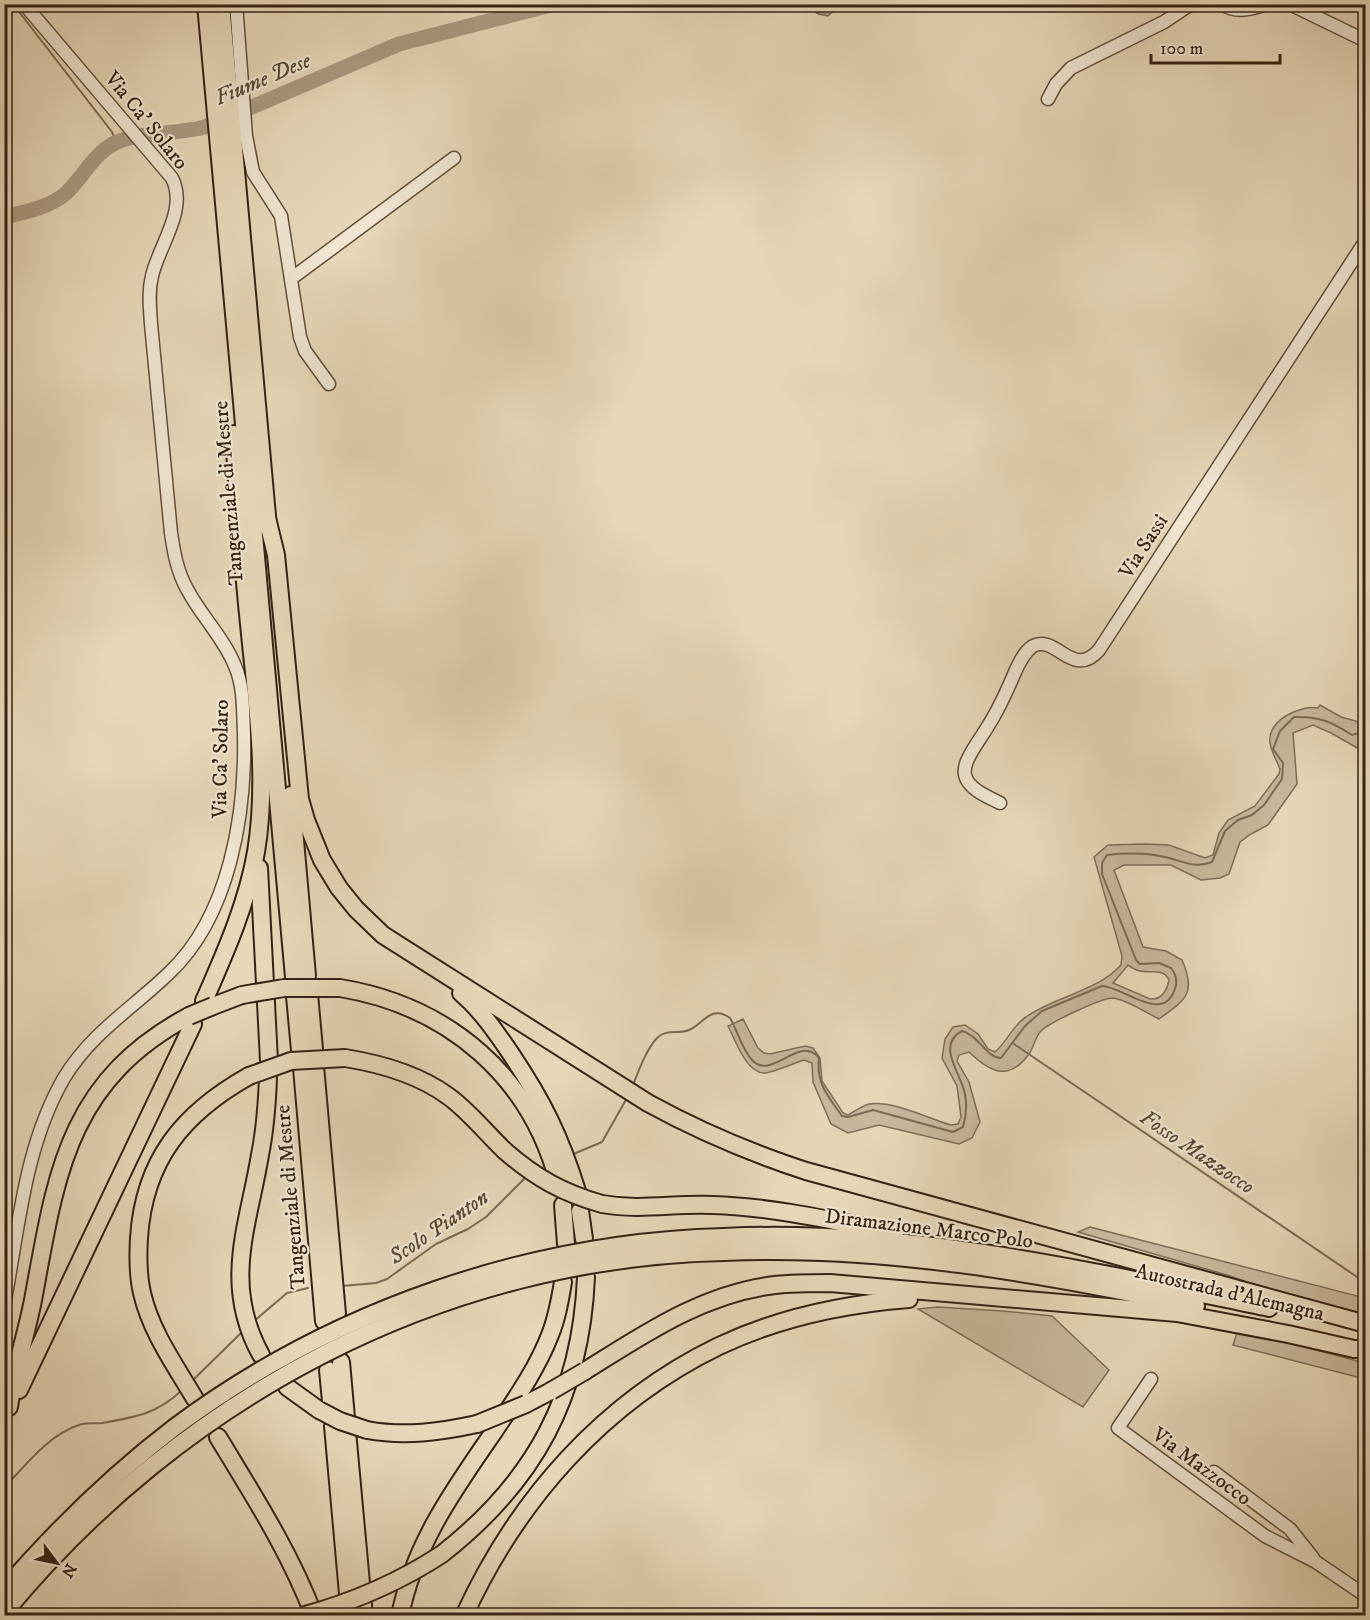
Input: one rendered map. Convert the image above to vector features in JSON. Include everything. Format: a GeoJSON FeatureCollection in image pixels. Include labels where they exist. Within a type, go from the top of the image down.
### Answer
{"type":"FeatureCollection","features":[{"type":"Feature","properties":{"kind":"highway","name":"Tangenziale di Mestre"},"geometry":{"type":"LineString","coordinates":[[206,4],[228,86]]}},
{"type":"Feature","properties":{"kind":"highway","name":"Tangenziale di Mestre"},"geometry":{"type":"LineString","coordinates":[[221,4],[267,518],[301,977],[226,213],[232,138]]}},
{"type":"Feature","properties":{"kind":"highway"},"geometry":{"type":"LineString","coordinates":[[226,213],[220,227],[237,478],[260,749],[262,796],[258,840],[260,924],[269,1061]]}},
{"type":"Feature","properties":{"kind":"highway"},"geometry":{"type":"LineString","coordinates":[[267,518],[276,555],[300,799],[322,860],[348,900],[383,935],[648,1103],[693,1127],[755,1154],[806,1171],[1365,1324]]}},
{"type":"Feature","properties":{"kind":"highway"},"geometry":{"type":"LineString","coordinates":[[7,1412],[30,1314],[56,1181],[72,1138],[90,1104],[117,1070],[148,1042],[191,1020],[208,1004],[246,894],[258,840]]}},
{"type":"Feature","properties":{"kind":"highway"},"geometry":{"type":"LineString","coordinates":[[421,960],[466,997],[484,1016],[535,1090],[549,1115],[561,1175],[577,1191]]}},
{"type":"Feature","properties":{"kind":"highway"},"geometry":{"type":"LineString","coordinates":[[208,1004],[242,995],[292,987],[340,988],[408,1007],[429,1017],[467,1041],[489,1061],[515,1091],[537,1126],[555,1148]]}},
{"type":"Feature","properties":{"kind":"highway","name":"Tangenziale di Mestre"},"geometry":{"type":"LineString","coordinates":[[302,995],[330,1317]]}},
{"type":"Feature","properties":{"kind":"highway"},"geometry":{"type":"LineString","coordinates":[[7,1412],[40,1348],[191,1020]]}},
{"type":"Feature","properties":{"kind":"highway"},"geometry":{"type":"LineString","coordinates":[[195,1399],[152,1324],[141,1291],[138,1252],[140,1217],[147,1188],[160,1160],[177,1133],[198,1110],[222,1090],[249,1076],[291,1062],[345,1058],[382,1065],[417,1078],[448,1096],[527,1171],[554,1187],[602,1204],[651,1208],[711,1205],[762,1208],[942,1242],[972,1251]]}},
{"type":"Feature","properties":{"kind":"highway"},"geometry":{"type":"LineString","coordinates":[[261,1355],[253,1339],[243,1306],[240,1280],[241,1244],[260,1155],[268,1078]]}},
{"type":"Feature","properties":{"kind":"highway"},"geometry":{"type":"LineString","coordinates":[[563,1205],[566,1244]]}},
{"type":"Feature","properties":{"kind":"highway"},"geometry":{"type":"LineString","coordinates":[[580,1211],[584,1239]]}},
{"type":"Feature","properties":{"kind":"highway","name":"Diramazione Marco Polo"},"geometry":{"type":"LineString","coordinates":[[4,1612],[80,1529],[121,1491],[157,1461],[232,1407],[330,1350],[382,1326],[437,1305],[522,1280],[610,1261],[668,1255],[724,1244],[856,1239],[972,1251],[1122,1285]]}},
{"type":"Feature","properties":{"kind":"highway","name":"Diramazione Marco Polo"},"geometry":{"type":"LineString","coordinates":[[4,1590],[48,1541],[108,1482],[175,1428],[268,1367],[374,1313],[421,1295],[516,1266],[605,1248],[665,1240],[888,1256],[1122,1285]]}},
{"type":"Feature","properties":{"kind":"highway"},"geometry":{"type":"LineString","coordinates":[[302,1616],[355,1600],[384,1588],[442,1554],[478,1525],[508,1492],[530,1463],[563,1401],[578,1348],[586,1277]]}},
{"type":"Feature","properties":{"kind":"highway"},"geometry":{"type":"LineString","coordinates":[[400,1616],[408,1582],[434,1523],[517,1398],[537,1363],[553,1327],[563,1282]]}},
{"type":"Feature","properties":{"kind":"highway"},"geometry":{"type":"LineString","coordinates":[[287,1387],[336,1419],[367,1430],[419,1433],[444,1431],[477,1424],[526,1404],[683,1313],[728,1295],[775,1285],[830,1283],[1177,1313],[1354,1349],[1365,1348]]}},
{"type":"Feature","properties":{"kind":"highway","name":"Autostrada d'Alemagna"},"geometry":{"type":"LineString","coordinates":[[1122,1285],[1286,1311],[1365,1331]]}},
{"type":"Feature","properties":{"kind":"highway","name":"Autostrada d'Alemagna"},"geometry":{"type":"LineString","coordinates":[[1122,1285],[1365,1348]]}},
{"type":"Feature","properties":{"kind":"highway"},"geometry":{"type":"LineString","coordinates":[[464,1616],[499,1548],[520,1515],[551,1476],[617,1412],[684,1365],[720,1345],[825,1310],[959,1294]]}},
{"type":"Feature","properties":{"kind":"highway"},"geometry":{"type":"LineString","coordinates":[[335,1366],[336,1419],[350,1616]]}},
{"type":"Feature","properties":{"kind":"highway"},"geometry":{"type":"LineString","coordinates":[[336,1419],[363,1616]]}},
{"type":"Feature","properties":{"kind":"highway"},"geometry":{"type":"LineString","coordinates":[[218,1437],[284,1548],[314,1616]]}},
{"type":"Feature","properties":{"kind":"street","name":"Via Ca' Solaro"},"geometry":{"type":"LineString","coordinates":[[4,1305],[30,1164],[40,1130],[56,1093],[90,1042],[116,1017],[171,972],[190,949],[217,899],[232,857],[239,824],[244,754],[239,676],[231,658],[187,589],[178,568],[173,547],[150,293],[153,270],[177,210],[177,188],[172,178],[24,4]]}},
{"type":"Feature","properties":{"kind":"street"},"geometry":{"type":"LineString","coordinates":[[228,86],[236,4]]}},
{"type":"Feature","properties":{"kind":"street"},"geometry":{"type":"LineString","coordinates":[[1048,99],[1056,84],[1071,68],[1164,22],[1191,4]]}},
{"type":"Feature","properties":{"kind":"street"},"geometry":{"type":"LineString","coordinates":[[1222,4],[1231,9],[1244,10],[1267,4]]}},
{"type":"Feature","properties":{"kind":"street"},"geometry":{"type":"LineString","coordinates":[[1290,4],[1365,41]]}},
{"type":"Feature","properties":{"kind":"street"},"geometry":{"type":"LineString","coordinates":[[232,138],[281,216],[300,337],[305,351],[329,384]]}},
{"type":"Feature","properties":{"kind":"street"},"geometry":{"type":"LineString","coordinates":[[291,278],[454,158]]}},
{"type":"Feature","properties":{"kind":"street","name":"Via Sassi"},"geometry":{"type":"LineString","coordinates":[[1000,803],[969,783],[965,774],[965,766],[1000,706],[1022,657],[1030,648],[1039,644],[1047,645],[1080,661],[1090,658],[1099,650],[1365,240]]}},
{"type":"Feature","properties":{"kind":"street","name":"Via Mazzocco"},"geometry":{"type":"LineString","coordinates":[[1151,1379],[1118,1428],[1265,1536],[1316,1562],[1365,1596]]}},
{"type":"Feature","properties":{"kind":"street","name":"Via Mazzocco"},"geometry":{"type":"LineString","coordinates":[[1214,1472],[1290,1529],[1316,1562]]}},
{"type":"Feature","properties":{"kind":"shaded area"},"geometry":{"type":"Polygon","coordinates":[[[806,5],[840,5],[828,16],[818,14],[806,5]]]}},
{"type":"Feature","properties":{"kind":"shaded area"},"geometry":{"type":"Polygon","coordinates":[[[1320,705],[1341,717],[1359,722],[1365,717],[1365,745],[1359,749],[1313,725],[1293,733],[1297,784],[1268,825],[1240,842],[1229,874],[1220,878],[1201,880],[1171,865],[1124,865],[1114,870],[1143,947],[1166,951],[1182,960],[1188,989],[1182,1001],[1159,1019],[1113,998],[1088,1006],[1042,1030],[1029,1054],[1014,1069],[1006,1071],[991,1069],[969,1052],[959,1055],[957,1061],[969,1082],[980,1122],[972,1138],[959,1144],[879,1125],[848,1133],[831,1124],[813,1082],[812,1063],[804,1060],[764,1073],[752,1067],[742,1054],[728,1026],[743,1019],[758,1048],[764,1053],[770,1054],[805,1046],[813,1048],[820,1058],[822,1081],[843,1113],[848,1115],[866,1105],[879,1104],[900,1107],[951,1125],[958,1124],[961,1117],[957,1086],[942,1058],[945,1039],[953,1027],[965,1025],[978,1034],[988,1049],[995,1052],[1017,1024],[1026,1017],[1049,1004],[1088,988],[1121,965],[1122,956],[1094,857],[1108,845],[1145,844],[1169,845],[1205,858],[1213,855],[1219,833],[1228,820],[1255,806],[1279,774],[1280,769],[1270,743],[1270,735],[1274,727],[1294,712],[1318,708],[1320,705]],[[1128,965],[1113,983],[1150,999],[1158,998],[1163,994],[1169,980],[1166,975],[1134,969],[1128,965]]]}},
{"type":"Feature","properties":{"kind":"shaded area"},"geometry":{"type":"Polygon","coordinates":[[[1090,1227],[1365,1298],[1365,1315],[1284,1295],[1227,1275],[1078,1232],[1090,1227]]]}},
{"type":"Feature","properties":{"kind":"shaded area"},"geometry":{"type":"Polygon","coordinates":[[[937,1307],[1052,1316],[1109,1370],[1083,1407],[918,1309],[937,1307]]]}},
{"type":"Feature","properties":{"kind":"shaded area"},"geometry":{"type":"Polygon","coordinates":[[[1237,1333],[1301,1346],[1365,1363],[1365,1379],[1233,1345],[1237,1333]]]}},
{"type":"Feature","properties":{"kind":"waterway"},"geometry":{"type":"LineString","coordinates":[[13,4],[112,132],[116,142]]}},
{"type":"Feature","properties":{"kind":"waterway","name":"Fiume Dese"},"geometry":{"type":"LineString","coordinates":[[4,217],[36,209],[58,199],[71,188],[102,152],[117,142],[137,136],[205,127],[399,44],[555,4]]}},
{"type":"Feature","properties":{"kind":"waterway","name":"Scolo Pianton"},"geometry":{"type":"LineString","coordinates":[[633,1085],[646,1054],[657,1038],[665,1033],[689,1030],[717,1013],[730,1018],[748,1056],[760,1065],[768,1065],[803,1051],[811,1052],[819,1058],[821,1083],[842,1116],[848,1117],[873,1110],[953,1132],[963,1127],[966,1111],[963,1086],[950,1052],[954,1037],[962,1031],[968,1033],[991,1054],[1001,1058],[1025,1026],[1042,1011],[1102,986],[1154,1004],[1163,1003],[1171,997],[1176,985],[1171,968],[1159,963],[1140,964],[1136,960],[1102,874],[1102,863],[1107,855],[1151,855],[1194,865],[1212,862],[1225,831],[1238,820],[1252,815],[1264,805],[1282,779],[1283,763],[1273,749],[1280,731],[1294,717],[1325,721],[1352,735],[1366,731]]}},
{"type":"Feature","properties":{"kind":"waterway","name":"Fosso Mazzocco"},"geometry":{"type":"LineString","coordinates":[[1014,1044],[1366,1283]]}},
{"type":"Feature","properties":{"kind":"waterway","name":"Scolo Pianton"},"geometry":{"type":"LineString","coordinates":[[571,1155],[602,1142],[627,1098]]}},
{"type":"Feature","properties":{"kind":"waterway","name":"Scolo Pianton"},"geometry":{"type":"LineString","coordinates":[[342,1286],[376,1283],[387,1279],[436,1244],[468,1229],[486,1217],[526,1177]]}},
{"type":"Feature","properties":{"kind":"waterway","name":"Scolo Pianton"},"geometry":{"type":"LineString","coordinates":[[253,1322],[287,1293],[308,1288]]}},
{"type":"Feature","properties":{"kind":"waterway","name":"Scolo Pianton"},"geometry":{"type":"LineString","coordinates":[[191,1382],[242,1332]]}},
{"type":"Feature","properties":{"kind":"waterway","name":"Scolo Pianton"},"geometry":{"type":"LineString","coordinates":[[4,1488],[38,1452],[57,1436],[82,1424],[125,1419],[145,1413],[164,1404],[182,1390]]}}]}
